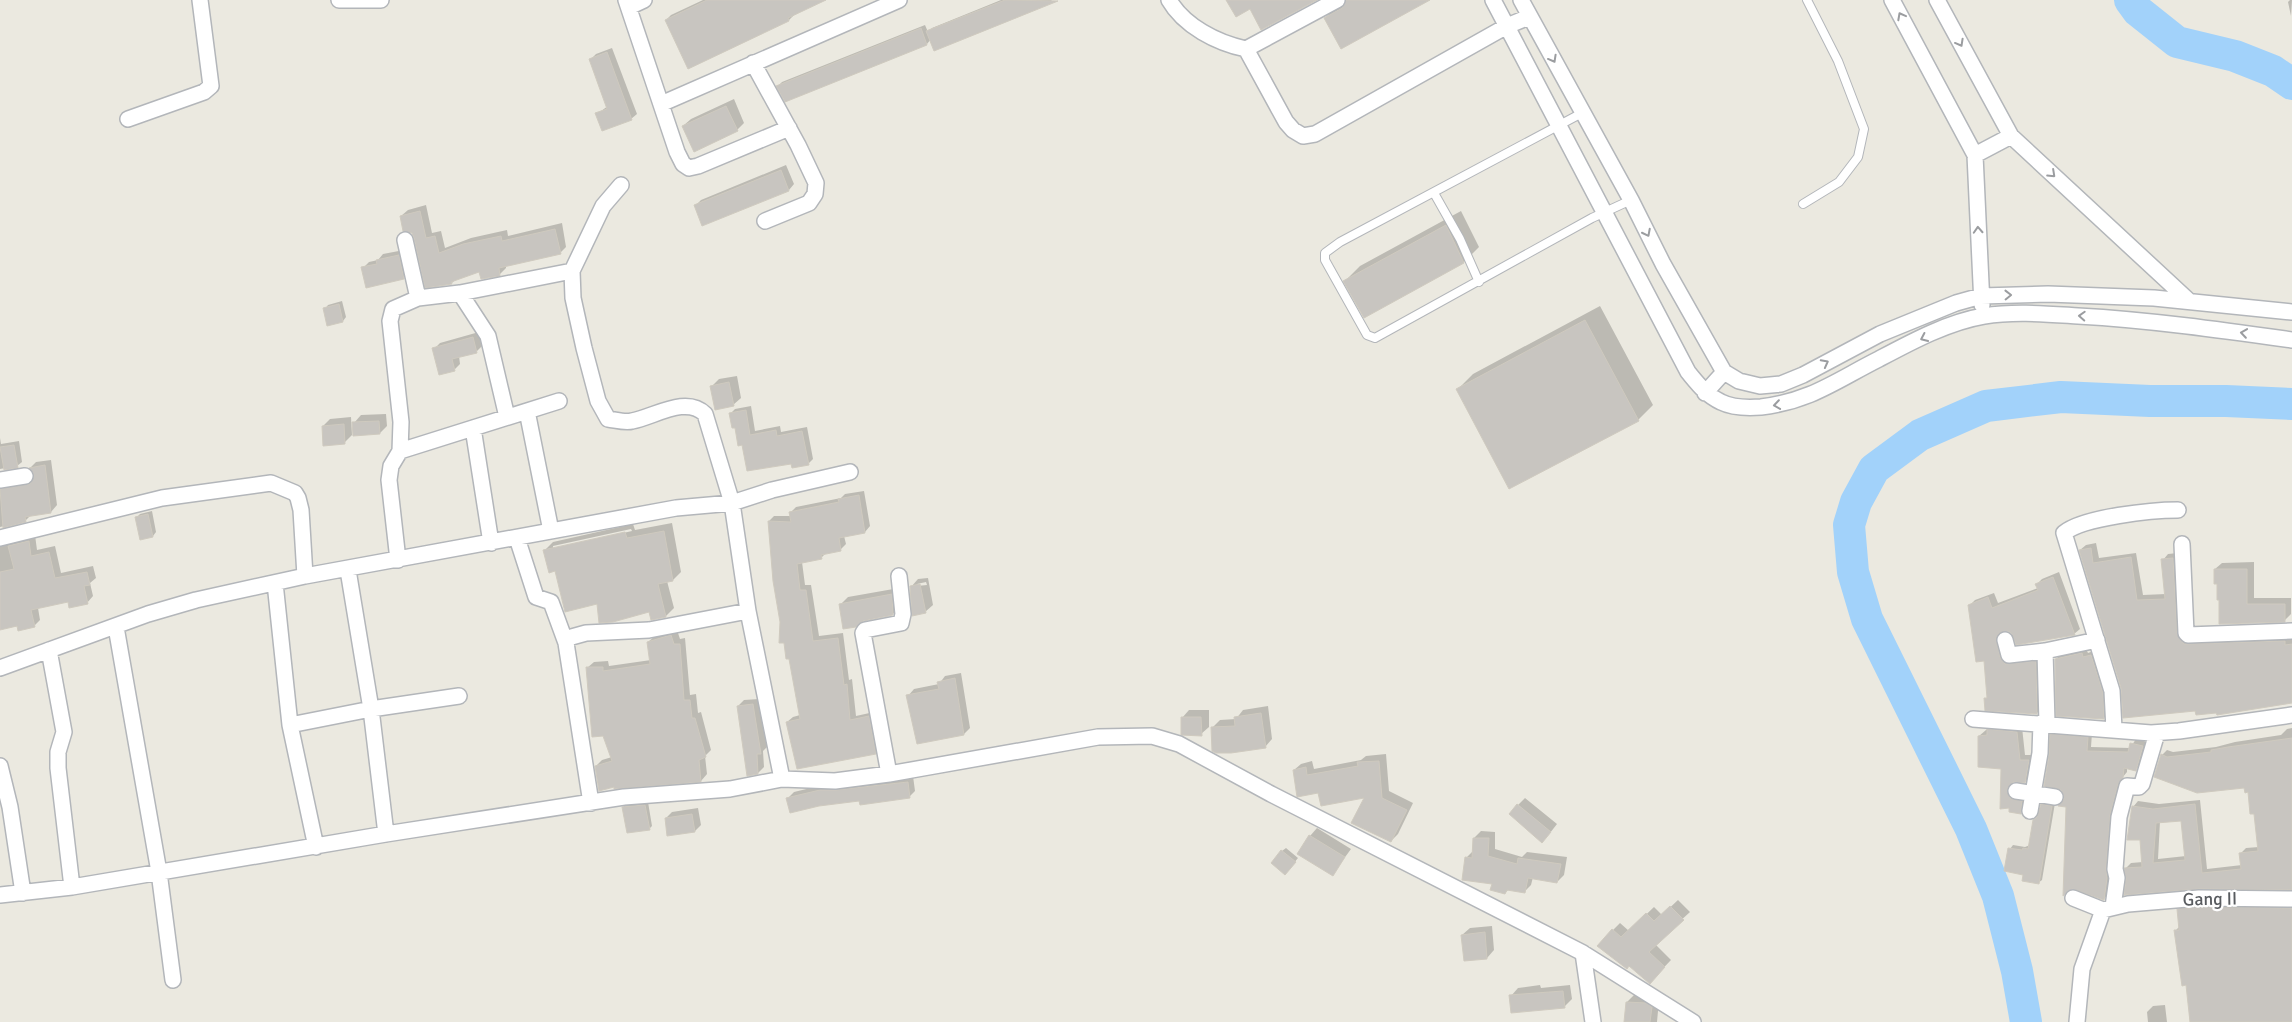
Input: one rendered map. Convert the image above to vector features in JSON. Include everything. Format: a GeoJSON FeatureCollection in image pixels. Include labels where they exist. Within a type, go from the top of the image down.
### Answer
{"type":"FeatureCollection","features":[{"type":"Feature","properties":{"kind":"street"},"geometry":{"type":"LineString","coordinates":[[128,118],[204,92],[211,86],[200,0]]}},
{"type":"Feature","properties":{"kind":"street"},"geometry":{"type":"LineString","coordinates":[[339,0],[345,2],[381,0]]}},
{"type":"Feature","properties":{"kind":"street"},"geometry":{"type":"LineString","coordinates":[[644,0],[627,4],[677,152],[683,164],[689,168],[698,166],[789,128]]}},
{"type":"Feature","properties":{"kind":"street"},"geometry":{"type":"LineString","coordinates":[[661,104],[899,0]]}},
{"type":"Feature","properties":{"kind":"street"},"geometry":{"type":"LineString","coordinates":[[1173,1],[1182,18],[1201,31],[1226,44],[1246,49],[1337,0]]}},
{"type":"Feature","properties":{"kind":"street"},"geometry":{"type":"LineString","coordinates":[[1493,0],[1688,372],[1705,393],[1721,403],[1735,407],[1753,408],[1784,404],[1810,396],[1879,359],[1939,331],[1983,316],[2021,313],[2104,317],[2183,324],[2292,340]]}},
{"type":"Feature","properties":{"kind":"street"},"geometry":{"type":"LineString","coordinates":[[1521,0],[1663,264],[1724,372],[1739,381],[1760,386],[1781,384],[1803,375],[1880,334],[1956,303],[1981,296],[2048,294],[2188,300],[2292,312]]}},
{"type":"Feature","properties":{"kind":"street"},"geometry":{"type":"LineString","coordinates":[[1892,0],[1975,155],[1983,316]]}},
{"type":"Feature","properties":{"kind":"street"},"geometry":{"type":"LineString","coordinates":[[1937,0],[2011,136],[2188,300]]}},
{"type":"Feature","properties":{"kind":"street"},"geometry":{"type":"LineString","coordinates":[[1246,49],[1286,122],[1293,130],[1303,136],[1315,134],[1507,26],[1529,17]]}},
{"type":"Feature","properties":{"kind":"street"},"geometry":{"type":"LineString","coordinates":[[753,63],[789,128],[816,183],[815,194],[810,203],[765,221]]}},
{"type":"Feature","properties":{"kind":"street"},"geometry":{"type":"LineString","coordinates":[[1975,155],[2011,136]]}},
{"type":"Feature","properties":{"kind":"street"},"geometry":{"type":"LineString","coordinates":[[621,185],[603,206],[572,271],[573,298],[598,401],[608,419],[630,422],[682,406],[700,408],[706,414],[732,503],[748,612],[782,779]]}},
{"type":"Feature","properties":{"kind":"street"},"geometry":{"type":"LineString","coordinates":[[405,240],[418,298]]}},
{"type":"Feature","properties":{"kind":"street"},"geometry":{"type":"LineString","coordinates":[[398,560],[389,480],[391,466],[400,451],[400,422],[390,322],[393,309],[418,298],[460,293],[572,271]]}},
{"type":"Feature","properties":{"kind":"street"},"geometry":{"type":"LineString","coordinates":[[460,293],[488,336],[506,417]]}},
{"type":"Feature","properties":{"kind":"street"},"geometry":{"type":"LineString","coordinates":[[1705,393],[1724,372]]}},
{"type":"Feature","properties":{"kind":"street"},"geometry":{"type":"LineString","coordinates":[[400,451],[559,401]]}},
{"type":"Feature","properties":{"kind":"street"},"geometry":{"type":"LineString","coordinates":[[527,411],[551,530]]}},
{"type":"Feature","properties":{"kind":"street"},"geometry":{"type":"LineString","coordinates":[[473,428],[491,543]]}},
{"type":"Feature","properties":{"kind":"street"},"geometry":{"type":"LineString","coordinates":[[0,668],[148,614],[196,600],[305,576],[348,570],[551,530],[676,508],[732,503],[772,490],[850,472]]}},
{"type":"Feature","properties":{"kind":"street"},"geometry":{"type":"LineString","coordinates":[[0,480],[24,476]]}},
{"type":"Feature","properties":{"kind":"street"},"geometry":{"type":"LineString","coordinates":[[0,538],[162,498],[271,483],[295,493],[298,498],[301,510],[305,576]]}},
{"type":"Feature","properties":{"kind":"street"},"geometry":{"type":"LineString","coordinates":[[2114,729],[2112,692],[2098,640],[2064,533],[2076,526],[2103,519],[2146,512],[2178,510]]}},
{"type":"Feature","properties":{"kind":"street"},"geometry":{"type":"LineString","coordinates":[[517,538],[536,597],[551,602],[566,643],[591,803]]}},
{"type":"Feature","properties":{"kind":"street"},"geometry":{"type":"LineString","coordinates":[[2182,544],[2186,633],[2188,635],[2292,632]]}},
{"type":"Feature","properties":{"kind":"street"},"geometry":{"type":"LineString","coordinates":[[348,570],[371,709],[386,834]]}},
{"type":"Feature","properties":{"kind":"street"},"geometry":{"type":"LineString","coordinates":[[889,774],[863,633],[865,630],[901,623],[899,576]]}},
{"type":"Feature","properties":{"kind":"street"},"geometry":{"type":"LineString","coordinates":[[275,583],[290,725],[316,847]]}},
{"type":"Feature","properties":{"kind":"street"},"geometry":{"type":"LineString","coordinates":[[566,643],[568,638],[578,634],[649,630],[748,612]]}},
{"type":"Feature","properties":{"kind":"street"},"geometry":{"type":"LineString","coordinates":[[116,627],[159,872],[173,980]]}},
{"type":"Feature","properties":{"kind":"street"},"geometry":{"type":"LineString","coordinates":[[2005,640],[2009,655],[2045,651],[2098,640]]}},
{"type":"Feature","properties":{"kind":"street"},"geometry":{"type":"LineString","coordinates":[[49,650],[64,732],[58,752],[58,768],[72,888]]}},
{"type":"Feature","properties":{"kind":"street"},"geometry":{"type":"LineString","coordinates":[[2030,811],[2044,723],[2045,651]]}},
{"type":"Feature","properties":{"kind":"street"},"geometry":{"type":"LineString","coordinates":[[290,725],[371,709],[459,696]]}},
{"type":"Feature","properties":{"kind":"street"},"geometry":{"type":"LineString","coordinates":[[1973,719],[2156,733],[2292,715]]}},
{"type":"Feature","properties":{"kind":"street"},"geometry":{"type":"LineString","coordinates":[[2077,1022],[2082,969],[2108,908],[2117,878],[2115,869],[2119,817],[2127,786],[2139,787],[2144,781],[2156,733]]}},
{"type":"Feature","properties":{"kind":"street"},"geometry":{"type":"LineString","coordinates":[[0,896],[72,888],[386,834],[624,798],[730,789],[782,779],[835,781],[889,774],[1098,738],[1152,736],[1178,744],[1271,794],[1584,953],[1693,1022]]}},
{"type":"Feature","properties":{"kind":"street"},"geometry":{"type":"LineString","coordinates":[[0,766],[10,807],[23,893]]}},
{"type":"Feature","properties":{"kind":"street"},"geometry":{"type":"LineString","coordinates":[[2016,791],[2055,797]]}},
{"type":"Feature","properties":{"kind":"street"},"geometry":{"type":"LineString","coordinates":[[2073,898],[2108,908]]}},
{"type":"Feature","properties":{"kind":"street","name":"Gang II"},"geometry":{"type":"LineString","coordinates":[[2108,908],[2128,904],[2199,898],[2292,899]]}},
{"type":"Feature","properties":{"kind":"street"},"geometry":{"type":"LineString","coordinates":[[1584,953],[1594,1022]]}},
{"type":"Feature","properties":{"kind":"lane"},"geometry":{"type":"LineString","coordinates":[[1803,204],[1839,182],[1858,157],[1864,129],[1838,61],[1807,0]]}},
{"type":"Feature","properties":{"kind":"lane"},"geometry":{"type":"LineString","coordinates":[[1582,113],[1340,242],[1326,253],[1325,260],[1367,335],[1375,338],[1630,200]]}},
{"type":"Feature","properties":{"kind":"lane"},"geometry":{"type":"LineString","coordinates":[[1434,193],[1460,239],[1479,282]]}},
{"type":"Feature","properties":{"kind":"building"},"geometry":{"type":"Polygon","coordinates":[[[707,0],[826,0],[788,18],[789,21],[688,69],[665,20],[707,0]]]}},
{"type":"Feature","properties":{"kind":"building"},"geometry":{"type":"Polygon","coordinates":[[[1005,0],[1058,1],[934,51],[926,31],[1005,0]]]}},
{"type":"Feature","properties":{"kind":"building"},"geometry":{"type":"Polygon","coordinates":[[[1226,0],[1317,0],[1261,30],[1250,9],[1236,17],[1226,0]]]}},
{"type":"Feature","properties":{"kind":"building"},"geometry":{"type":"Polygon","coordinates":[[[1346,0],[1430,0],[1341,49],[1324,18],[1342,8],[1346,0]]]}},
{"type":"Feature","properties":{"kind":"building"},"geometry":{"type":"Polygon","coordinates":[[[921,28],[927,45],[785,102],[776,86],[921,28]]]}},
{"type":"Feature","properties":{"kind":"building"},"geometry":{"type":"Polygon","coordinates":[[[607,52],[632,120],[602,131],[595,113],[607,109],[589,59],[607,52]]]}},
{"type":"Feature","properties":{"kind":"building"},"geometry":{"type":"Polygon","coordinates":[[[726,106],[738,131],[694,152],[682,126],[726,106]]]}},
{"type":"Feature","properties":{"kind":"building"},"geometry":{"type":"Polygon","coordinates":[[[781,170],[789,191],[702,226],[694,205],[781,170]]]}},
{"type":"Feature","properties":{"kind":"building"},"geometry":{"type":"Polygon","coordinates":[[[420,211],[426,238],[435,236],[439,253],[463,244],[501,236],[502,241],[555,229],[561,254],[499,268],[500,276],[481,279],[479,272],[451,282],[452,284],[425,288],[414,238],[412,233],[403,231],[400,216],[420,211]]]}},
{"type":"Feature","properties":{"kind":"building"},"geometry":{"type":"Polygon","coordinates":[[[1446,225],[1464,263],[1364,318],[1343,281],[1446,225]]]}},
{"type":"Feature","properties":{"kind":"building"},"geometry":{"type":"Polygon","coordinates":[[[399,255],[404,279],[366,288],[361,267],[377,264],[376,260],[399,255]]]}},
{"type":"Feature","properties":{"kind":"building"},"geometry":{"type":"Polygon","coordinates":[[[339,304],[343,322],[327,326],[323,308],[339,304]]]}},
{"type":"Feature","properties":{"kind":"building"},"geometry":{"type":"Polygon","coordinates":[[[1585,320],[1639,421],[1509,489],[1456,389],[1585,320]]]}},
{"type":"Feature","properties":{"kind":"building"},"geometry":{"type":"Polygon","coordinates":[[[473,337],[477,353],[452,359],[455,371],[439,375],[432,348],[473,337]]]}},
{"type":"Feature","properties":{"kind":"building"},"geometry":{"type":"Polygon","coordinates":[[[729,382],[734,406],[715,410],[710,386],[729,382]]]}},
{"type":"Feature","properties":{"kind":"building"},"geometry":{"type":"Polygon","coordinates":[[[746,410],[750,435],[776,430],[777,436],[802,431],[809,465],[792,468],[791,464],[747,471],[742,445],[738,446],[735,428],[732,428],[729,413],[746,410]]]}},
{"type":"Feature","properties":{"kind":"building"},"geometry":{"type":"Polygon","coordinates":[[[379,421],[380,434],[353,436],[352,422],[379,421]]]}},
{"type":"Feature","properties":{"kind":"building"},"geometry":{"type":"Polygon","coordinates":[[[344,424],[345,444],[323,446],[322,426],[344,424]]]}},
{"type":"Feature","properties":{"kind":"building"},"geometry":{"type":"Polygon","coordinates":[[[14,445],[18,468],[4,470],[0,447],[14,445]]]}},
{"type":"Feature","properties":{"kind":"building"},"geometry":{"type":"Polygon","coordinates":[[[45,465],[51,513],[25,517],[26,522],[3,528],[0,489],[30,484],[34,475],[29,468],[45,465]]]}},
{"type":"Feature","properties":{"kind":"building"},"geometry":{"type":"Polygon","coordinates":[[[859,495],[865,533],[839,538],[841,551],[821,555],[822,559],[797,564],[800,590],[806,590],[813,641],[838,638],[844,685],[847,684],[850,720],[869,716],[876,754],[797,769],[786,722],[800,719],[789,659],[786,659],[784,643],[779,643],[780,622],[773,581],[768,521],[791,522],[789,512],[839,502],[838,499],[859,495]]]}},
{"type":"Feature","properties":{"kind":"building"},"geometry":{"type":"Polygon","coordinates":[[[148,514],[153,537],[140,540],[135,517],[148,514]]]}},
{"type":"Feature","properties":{"kind":"building"},"geometry":{"type":"Polygon","coordinates":[[[664,531],[673,581],[658,584],[666,617],[651,620],[649,612],[613,622],[599,623],[597,604],[565,612],[555,571],[549,573],[543,550],[625,532],[627,538],[664,531]]]}},
{"type":"Feature","properties":{"kind":"building"},"geometry":{"type":"Polygon","coordinates":[[[29,541],[31,556],[49,552],[55,578],[87,572],[90,585],[84,586],[88,604],[69,608],[68,602],[31,610],[35,627],[18,631],[17,626],[0,630],[0,572],[14,569],[8,546],[29,541]]]}},
{"type":"Feature","properties":{"kind":"building"},"geometry":{"type":"Polygon","coordinates":[[[2091,548],[2093,563],[2131,557],[2137,600],[2165,599],[2161,559],[2173,558],[2177,633],[2184,644],[2285,641],[2285,645],[2292,644],[2292,703],[2217,715],[2216,713],[2196,715],[2195,711],[2123,718],[2121,688],[2079,550],[2091,548]]]}},
{"type":"Feature","properties":{"kind":"building"},"geometry":{"type":"Polygon","coordinates":[[[2214,569],[2247,569],[2247,604],[2285,604],[2285,622],[2219,624],[2219,600],[2217,600],[2217,584],[2214,584],[2214,569]]]}},
{"type":"Feature","properties":{"kind":"building"},"geometry":{"type":"Polygon","coordinates":[[[2053,577],[2075,635],[2016,645],[2012,634],[2008,631],[1999,633],[1996,638],[2000,657],[2005,664],[2036,661],[2037,714],[1985,711],[1984,698],[1987,698],[1984,661],[1976,662],[1968,605],[1988,597],[1992,608],[2038,590],[2035,584],[2053,577]]]}},
{"type":"Feature","properties":{"kind":"building"},"geometry":{"type":"Polygon","coordinates":[[[920,584],[926,613],[912,616],[910,586],[920,584]]]}},
{"type":"Feature","properties":{"kind":"building"},"geometry":{"type":"Polygon","coordinates":[[[892,594],[893,615],[863,621],[856,627],[843,629],[839,604],[892,594]]]}},
{"type":"Feature","properties":{"kind":"building"},"geometry":{"type":"Polygon","coordinates":[[[671,635],[674,644],[680,644],[684,700],[690,700],[692,718],[695,718],[706,757],[699,760],[701,782],[614,789],[614,787],[599,791],[595,766],[612,761],[603,736],[592,737],[586,667],[603,667],[603,671],[650,664],[647,642],[671,635]]]}},
{"type":"Feature","properties":{"kind":"building"},"geometry":{"type":"Polygon","coordinates":[[[2082,653],[2083,657],[2091,655],[2103,693],[2104,719],[2056,716],[2055,659],[2082,653]]]}},
{"type":"Feature","properties":{"kind":"building"},"geometry":{"type":"Polygon","coordinates":[[[955,678],[964,735],[917,744],[906,695],[939,689],[937,682],[955,678]]]}},
{"type":"Feature","properties":{"kind":"building"},"geometry":{"type":"Polygon","coordinates":[[[753,704],[761,754],[757,754],[758,774],[747,776],[737,706],[753,704]]]}},
{"type":"Feature","properties":{"kind":"building"},"geometry":{"type":"Polygon","coordinates":[[[1261,713],[1266,748],[1231,753],[1216,753],[1212,751],[1211,727],[1235,726],[1234,717],[1261,713]]]}},
{"type":"Feature","properties":{"kind":"building"},"geometry":{"type":"Polygon","coordinates":[[[1181,717],[1201,717],[1202,736],[1181,735],[1181,717]]]}},
{"type":"Feature","properties":{"kind":"building"},"geometry":{"type":"Polygon","coordinates":[[[1987,729],[2017,732],[2020,760],[2029,760],[2025,783],[2013,782],[2007,790],[2011,799],[2022,801],[2021,814],[2009,812],[2009,808],[2000,809],[2001,769],[1978,767],[1978,736],[1987,735],[1987,729]]]}},
{"type":"Feature","properties":{"kind":"building"},"geometry":{"type":"Polygon","coordinates":[[[2050,734],[2088,737],[2087,751],[2128,752],[2130,743],[2143,746],[2136,771],[2124,768],[2123,778],[2118,784],[2110,815],[2104,900],[2072,889],[2063,896],[2066,807],[2058,806],[2064,799],[2061,790],[2044,786],[2050,734]]]}},
{"type":"Feature","properties":{"kind":"building"},"geometry":{"type":"Polygon","coordinates":[[[2292,738],[2292,890],[2199,889],[2124,895],[2126,879],[2124,868],[2142,867],[2140,840],[2127,840],[2132,806],[2153,809],[2195,804],[2202,873],[2241,869],[2239,853],[2258,851],[2254,814],[2250,814],[2248,792],[2245,793],[2244,788],[2197,793],[2154,777],[2161,754],[2167,757],[2211,752],[2211,750],[2292,738]],[[2181,821],[2156,823],[2153,863],[2185,860],[2181,821]]]}},
{"type":"Feature","properties":{"kind":"building"},"geometry":{"type":"Polygon","coordinates":[[[1379,761],[1382,798],[1407,810],[1391,842],[1351,823],[1364,798],[1321,806],[1318,793],[1297,797],[1293,770],[1306,767],[1307,775],[1358,766],[1357,762],[1379,761]]]}},
{"type":"Feature","properties":{"kind":"building"},"geometry":{"type":"Polygon","coordinates":[[[908,782],[910,798],[860,805],[859,801],[819,806],[790,813],[786,798],[820,790],[908,782]]]}},
{"type":"Feature","properties":{"kind":"building"},"geometry":{"type":"Polygon","coordinates":[[[1517,804],[1551,832],[1542,843],[1509,814],[1517,804]]]}},
{"type":"Feature","properties":{"kind":"building"},"geometry":{"type":"Polygon","coordinates":[[[2041,804],[2052,806],[2039,884],[2022,881],[2023,875],[2004,871],[2008,848],[2028,849],[2033,820],[2037,817],[2041,804]]]}},
{"type":"Feature","properties":{"kind":"building"},"geometry":{"type":"Polygon","coordinates":[[[645,805],[650,830],[627,833],[622,807],[645,805]]]}},
{"type":"Feature","properties":{"kind":"building"},"geometry":{"type":"Polygon","coordinates":[[[692,814],[695,832],[667,836],[665,818],[692,814]]]}},
{"type":"Feature","properties":{"kind":"building"},"geometry":{"type":"Polygon","coordinates":[[[1309,835],[1345,857],[1333,876],[1297,854],[1309,835]]]}},
{"type":"Feature","properties":{"kind":"building"},"geometry":{"type":"Polygon","coordinates":[[[1473,838],[1489,838],[1488,856],[1517,864],[1518,858],[1561,864],[1557,883],[1528,878],[1525,893],[1507,890],[1505,894],[1490,890],[1492,884],[1462,880],[1465,857],[1472,858],[1473,838]]]}},
{"type":"Feature","properties":{"kind":"building"},"geometry":{"type":"Polygon","coordinates":[[[1281,850],[1296,862],[1285,875],[1271,863],[1281,850]]]}},
{"type":"Feature","properties":{"kind":"building"},"geometry":{"type":"Polygon","coordinates":[[[1670,906],[1684,920],[1649,952],[1665,967],[1650,984],[1629,966],[1627,969],[1597,946],[1612,929],[1621,937],[1646,913],[1654,921],[1670,906]]]}},
{"type":"Feature","properties":{"kind":"building"},"geometry":{"type":"Polygon","coordinates":[[[2199,907],[2292,908],[2292,1022],[2190,1022],[2186,985],[2182,986],[2174,930],[2179,930],[2177,909],[2199,907]]]}},
{"type":"Feature","properties":{"kind":"building"},"geometry":{"type":"Polygon","coordinates":[[[1485,932],[1487,959],[1464,961],[1461,935],[1485,932]]]}},
{"type":"Feature","properties":{"kind":"building"},"geometry":{"type":"Polygon","coordinates":[[[1563,991],[1565,1008],[1511,1013],[1509,995],[1563,991]]]}},
{"type":"Feature","properties":{"kind":"building"},"geometry":{"type":"Polygon","coordinates":[[[1626,1002],[1646,1003],[1652,1007],[1650,1022],[1624,1022],[1626,1002]]]}},
{"type":"Feature","properties":{"kind":"waterway"},"geometry":{"type":"LineString","coordinates":[[2130,0],[2138,11],[2177,42],[2235,56],[2273,71],[2292,84]]}},
{"type":"Feature","properties":{"kind":"waterway"},"geometry":{"type":"LineString","coordinates":[[2026,1022],[2017,971],[1998,896],[1971,829],[1867,619],[1853,572],[1849,525],[1856,502],[1874,469],[1920,435],[1986,406],[2061,397],[2292,404]]}}]}
